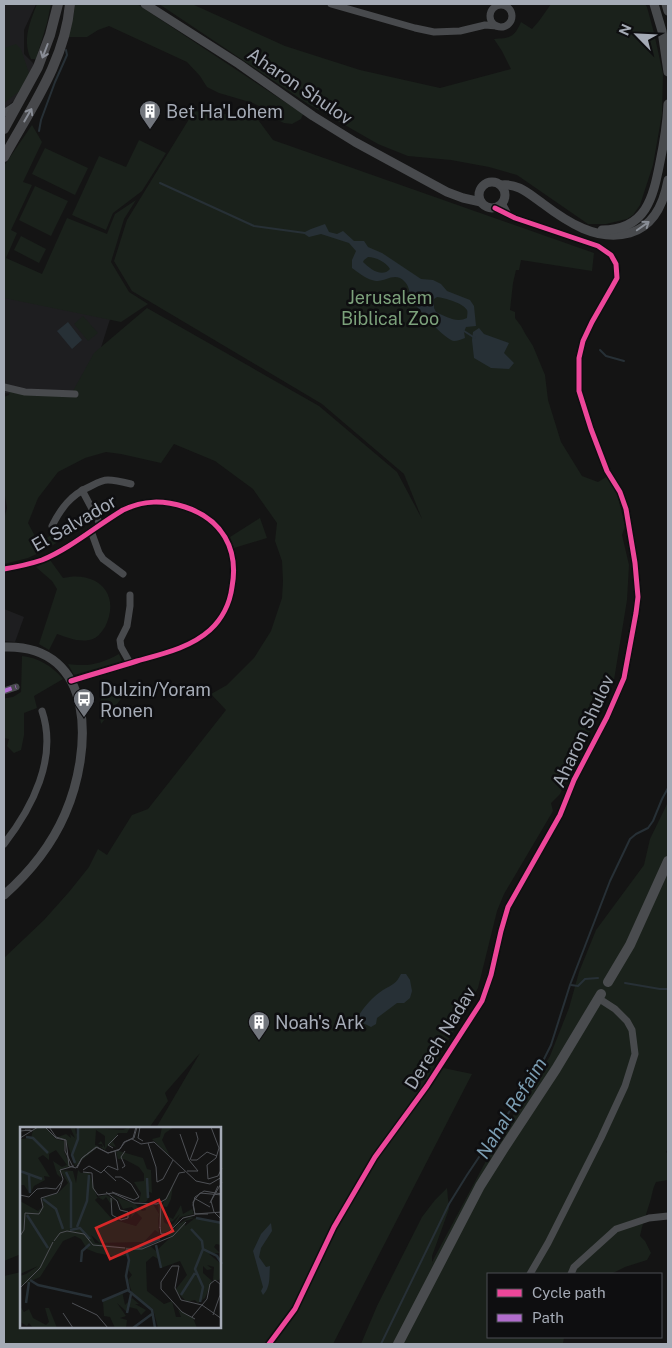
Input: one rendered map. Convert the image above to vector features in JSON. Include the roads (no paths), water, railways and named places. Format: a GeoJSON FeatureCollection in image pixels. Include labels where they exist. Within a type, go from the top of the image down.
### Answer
{"type":"FeatureCollection","features":[{"type":"Feature","properties":{"kind":"main road"},"geometry":{"type":"LineString","coordinates":[[4,129],[38,67],[50,35],[58,4]]}},
{"type":"Feature","properties":{"kind":"main road"},"geometry":{"type":"LineString","coordinates":[[4,157],[38,99],[53,68],[65,34],[70,4]]}},
{"type":"Feature","properties":{"kind":"main road"},"geometry":{"type":"LineString","coordinates":[[608,982],[630,945],[668,861]]}},
{"type":"Feature","properties":{"kind":"main road"},"geometry":{"type":"LineString","coordinates":[[398,1344],[480,1186],[556,1069],[599,996]]}},
{"type":"Feature","properties":{"kind":"street","name":"Aharon Shulov"},"geometry":{"type":"LineString","coordinates":[[145,4],[239,64],[313,116],[379,156],[456,196],[481,202]]}},
{"type":"Feature","properties":{"kind":"street"},"geometry":{"type":"LineString","coordinates":[[331,4],[428,31],[454,32],[486,25],[502,27],[508,25],[511,21],[514,4]]}},
{"type":"Feature","properties":{"kind":"street"},"geometry":{"type":"LineString","coordinates":[[654,4],[662,31],[668,72]]}},
{"type":"Feature","properties":{"kind":"street"},"geometry":{"type":"LineString","coordinates":[[666,4],[668,11]]}},
{"type":"Feature","properties":{"kind":"street"},"geometry":{"type":"LineString","coordinates":[[480,26],[496,7],[506,5],[512,16]]}},
{"type":"Feature","properties":{"kind":"street"},"geometry":{"type":"LineString","coordinates":[[491,14],[491,20],[497,26]]}},
{"type":"Feature","properties":{"kind":"street"},"geometry":{"type":"LineString","coordinates":[[4,113],[20,101]]}},
{"type":"Feature","properties":{"kind":"street"},"geometry":{"type":"LineString","coordinates":[[582,228],[605,230],[624,227],[632,223],[646,209],[655,189],[666,135],[668,104]]}},
{"type":"Feature","properties":{"kind":"street"},"geometry":{"type":"LineString","coordinates":[[501,184],[506,194],[505,199],[498,206],[487,207],[479,198],[483,185],[488,182],[495,182],[514,185],[563,218],[582,228],[597,234],[622,235],[640,230],[651,219],[662,204],[668,180]]}},
{"type":"Feature","properties":{"kind":"street","name":"Aharon Shulov"},"geometry":{"type":"LineString","coordinates":[[440,188],[461,195],[471,195],[480,191]]}},
{"type":"Feature","properties":{"kind":"street"},"geometry":{"type":"LineString","coordinates":[[506,194],[511,190],[517,189],[528,193]]}},
{"type":"Feature","properties":{"kind":"street","name":"Aharon Shulov"},"geometry":{"type":"LineString","coordinates":[[498,206],[515,218],[598,246],[611,255],[616,264],[617,278],[583,341],[579,358],[579,390],[607,471],[620,492],[626,509],[638,597],[624,678],[551,831]]}},
{"type":"Feature","properties":{"kind":"street"},"geometry":{"type":"LineString","coordinates":[[4,388],[25,392],[74,394]]}},
{"type":"Feature","properties":{"kind":"street"},"geometry":{"type":"LineString","coordinates":[[52,526],[64,505],[82,490],[96,483],[108,480],[131,484]]}},
{"type":"Feature","properties":{"kind":"street"},"geometry":{"type":"LineString","coordinates":[[82,490],[100,524]]}},
{"type":"Feature","properties":{"kind":"street","name":"El Salvador"},"geometry":{"type":"LineString","coordinates":[[4,569],[42,560],[58,552],[123,510],[134,505],[155,501],[177,504],[203,515],[219,527],[229,543],[234,571],[230,599],[222,616],[210,630],[195,641],[175,650],[71,681]]}},
{"type":"Feature","properties":{"kind":"street"},"geometry":{"type":"LineString","coordinates":[[91,531],[99,553],[123,574]]}},
{"type":"Feature","properties":{"kind":"street"},"geometry":{"type":"LineString","coordinates":[[130,595],[127,626],[120,640],[121,647],[130,663]]}},
{"type":"Feature","properties":{"kind":"street"},"geometry":{"type":"LineString","coordinates":[[4,647],[12,646],[42,653],[62,667],[78,697],[83,726],[83,741],[75,785],[66,813],[50,841],[24,875],[4,895]]}},
{"type":"Feature","properties":{"kind":"street"},"geometry":{"type":"LineString","coordinates":[[4,691],[16,687]]}},
{"type":"Feature","properties":{"kind":"street"},"geometry":{"type":"LineString","coordinates":[[4,844],[31,801],[45,761],[47,736],[42,711]]}},
{"type":"Feature","properties":{"kind":"street","name":"Derech Nadav"},"geometry":{"type":"LineString","coordinates":[[269,1344],[295,1309],[324,1246],[375,1157],[428,1086],[482,1001],[491,975],[508,907],[551,831]]}},
{"type":"Feature","properties":{"kind":"street"},"geometry":{"type":"LineString","coordinates":[[531,1273],[553,1234],[625,1086],[635,1054],[632,1030],[627,1021],[599,996]]}},
{"type":"Feature","properties":{"kind":"street"},"geometry":{"type":"LineString","coordinates":[[571,1273],[574,1266],[616,1229],[649,1218],[668,1216]]}},
{"type":"Feature","properties":{"kind":"waterway"},"geometry":{"type":"LineString","coordinates":[[39,131],[41,120],[67,55],[66,50]]}},
{"type":"Feature","properties":{"kind":"waterway"},"geometry":{"type":"LineString","coordinates":[[160,183],[254,226],[305,233]]}},
{"type":"Feature","properties":{"kind":"waterway"},"geometry":{"type":"LineString","coordinates":[[464,331],[475,338]]}},
{"type":"Feature","properties":{"kind":"waterway"},"geometry":{"type":"LineString","coordinates":[[600,350],[606,356],[624,361]]}},
{"type":"Feature","properties":{"kind":"waterway","name":"Nahal Refaim"},"geometry":{"type":"LineString","coordinates":[[381,1344],[449,1204],[542,1063],[551,1045],[570,985],[610,881],[630,839],[648,828],[668,788]]}},
{"type":"Feature","properties":{"kind":"waterway"},"geometry":{"type":"LineString","coordinates":[[571,985],[578,986],[585,979],[598,978]]}},
{"type":"Feature","properties":{"kind":"waterway"},"geometry":{"type":"LineString","coordinates":[[625,983],[668,989]]}},
{"type":"Feature","properties":{"kind":"place","name":"Bet Ha'Lohem"},"geometry":{"type":"Point","coordinates":[150,130]}},
{"type":"Feature","properties":{"kind":"place","name":"Dulzin/Yoram Ronen"},"geometry":{"type":"Point","coordinates":[84,718]}},
{"type":"Feature","properties":{"kind":"place","name":"Noah's Ark"},"geometry":{"type":"Point","coordinates":[259,1041]}},
{"type":"Feature","properties":{"kind":"park label","name":"Jerusalem Biblical Zoo"},"geometry":{"type":"Point","coordinates":[390,307]}}]}
